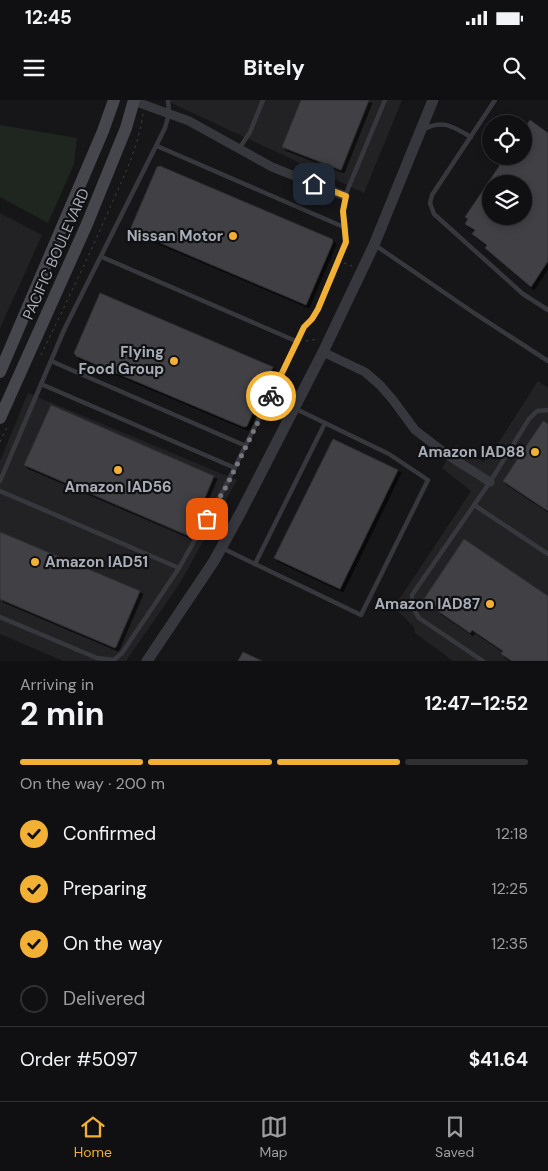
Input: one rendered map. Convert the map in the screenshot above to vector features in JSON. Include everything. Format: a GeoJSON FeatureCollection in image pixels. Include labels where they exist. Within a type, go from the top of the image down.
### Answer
{"type":"FeatureCollection","features":[{"type":"Feature","properties":{"kind":"main road","name":"PACIFIC BOULEVARD"},"geometry":{"type":"LineString","coordinates":[[0,372],[103,132],[114,100]]}},
{"type":"Feature","properties":{"kind":"main road","name":"PACIFIC BOULEVARD"},"geometry":{"type":"LineString","coordinates":[[5,419],[123,135],[132,100]]}},
{"type":"Feature","properties":{"kind":"street"},"geometry":{"type":"LineString","coordinates":[[132,100],[189,121],[272,168],[346,196]]}},
{"type":"Feature","properties":{"kind":"street"},"geometry":{"type":"LineString","coordinates":[[148,661],[221,548],[326,346],[374,245],[433,100]]}},
{"type":"Feature","properties":{"kind":"street"},"geometry":{"type":"LineString","coordinates":[[326,346],[365,372],[380,385],[416,430],[449,456],[490,482]]}},
{"type":"Feature","properties":{"kind":"lane"},"geometry":{"type":"LineString","coordinates":[[0,481],[64,330],[102,258],[165,128],[169,113],[168,100]]}},
{"type":"Feature","properties":{"kind":"lane"},"geometry":{"type":"LineString","coordinates":[[239,150],[250,132],[263,100]]}},
{"type":"Feature","properties":{"kind":"lane"},"geometry":{"type":"LineString","coordinates":[[0,617],[97,658],[114,660],[122,653],[179,568],[235,468],[304,327],[318,309],[346,242],[343,211],[346,196],[385,100]]}},
{"type":"Feature","properties":{"kind":"lane"},"geometry":{"type":"LineString","coordinates":[[495,100],[432,195],[430,203],[434,214],[523,294],[548,310]]}},
{"type":"Feature","properties":{"kind":"lane"},"geometry":{"type":"LineString","coordinates":[[420,130],[435,123],[450,125],[471,137]]}},
{"type":"Feature","properties":{"kind":"lane"},"geometry":{"type":"LineString","coordinates":[[157,146],[346,228]]}},
{"type":"Feature","properties":{"kind":"lane"},"geometry":{"type":"LineString","coordinates":[[374,245],[548,361]]}},
{"type":"Feature","properties":{"kind":"lane"},"geometry":{"type":"LineString","coordinates":[[102,258],[298,342]]}},
{"type":"Feature","properties":{"kind":"lane"},"geometry":{"type":"LineString","coordinates":[[51,361],[246,446]]}},
{"type":"Feature","properties":{"kind":"lane"},"geometry":{"type":"LineString","coordinates":[[41,384],[235,468]]}},
{"type":"Feature","properties":{"kind":"lane"},"geometry":{"type":"LineString","coordinates":[[221,548],[361,615],[428,480],[389,454],[294,408]]}},
{"type":"Feature","properties":{"kind":"lane"},"geometry":{"type":"LineString","coordinates":[[483,661],[419,618],[412,606],[412,595],[490,482],[529,419],[537,411],[548,410]]}},
{"type":"Feature","properties":{"kind":"lane"},"geometry":{"type":"LineString","coordinates":[[255,564],[325,423]]}},
{"type":"Feature","properties":{"kind":"lane"},"geometry":{"type":"LineString","coordinates":[[0,492],[179,568]]}},
{"type":"Feature","properties":{"kind":"lane"},"geometry":{"type":"LineString","coordinates":[[474,505],[548,554]]}},
{"type":"Feature","properties":{"kind":"path"},"geometry":{"type":"LineString","coordinates":[[39,359],[124,176],[142,129],[143,117]]}},
{"type":"Feature","properties":{"kind":"path"},"geometry":{"type":"LineString","coordinates":[[338,260],[362,271]]}},
{"type":"Feature","properties":{"kind":"path"},"geometry":{"type":"LineString","coordinates":[[298,342],[320,338],[326,346]]}},
{"type":"Feature","properties":{"kind":"path"},"geometry":{"type":"LineString","coordinates":[[0,442],[5,419]]}},
{"type":"Feature","properties":{"kind":"shaded area"},"geometry":{"type":"Polygon","coordinates":[[[165,100],[402,100],[364,193],[165,100]]]}},
{"type":"Feature","properties":{"kind":"shaded area"},"geometry":{"type":"Polygon","coordinates":[[[0,125],[77,138],[74,164],[48,223],[0,197],[0,125]]]}},
{"type":"Feature","properties":{"kind":"shaded area"},"geometry":{"type":"Polygon","coordinates":[[[0,213],[42,235],[0,328],[0,213]]]}},
{"type":"Feature","properties":{"kind":"shaded area"},"geometry":{"type":"Polygon","coordinates":[[[538,381],[548,388],[548,661],[453,661],[415,633],[414,627],[394,607],[471,491],[442,468],[456,445],[483,462],[495,448],[538,381]]]}},
{"type":"Feature","properties":{"kind":"shaded area"},"geometry":{"type":"Polygon","coordinates":[[[28,393],[237,480],[180,583],[126,661],[63,661],[0,634],[0,461],[28,393]]]}},
{"type":"Feature","properties":{"kind":"building"},"geometry":{"type":"Polygon","coordinates":[[[301,100],[369,100],[341,170],[282,147],[301,100]]]}},
{"type":"Feature","properties":{"kind":"building"},"geometry":{"type":"Polygon","coordinates":[[[532,121],[548,133],[548,261],[531,287],[485,248],[487,245],[472,234],[475,230],[465,224],[468,219],[465,217],[482,192],[482,225],[532,225],[532,175],[493,175],[500,165],[532,165],[532,121]]]}},
{"type":"Feature","properties":{"kind":"building","name":"Nissan Motor"},"geometry":{"type":"Polygon","coordinates":[[[160,166],[332,239],[333,242],[306,305],[130,230],[157,167],[160,166]]]}},
{"type":"Feature","properties":{"kind":"building","name":"Flying Food Group"},"geometry":{"type":"Polygon","coordinates":[[[100,293],[273,367],[247,426],[244,427],[76,356],[74,353],[100,293]]]}},
{"type":"Feature","properties":{"kind":"building","name":"Amazon IAD56"},"geometry":{"type":"Polygon","coordinates":[[[51,405],[214,476],[189,536],[24,465],[51,405]]]}},
{"type":"Feature","properties":{"kind":"building","name":"Amazon IAD88"},"geometry":{"type":"Polygon","coordinates":[[[543,421],[548,424],[548,511],[503,481],[543,421]]]}},
{"type":"Feature","properties":{"kind":"building"},"geometry":{"type":"Polygon","coordinates":[[[333,439],[398,470],[340,589],[274,558],[333,439]]]}},
{"type":"Feature","properties":{"kind":"building","name":"Amazon IAD51"},"geometry":{"type":"Polygon","coordinates":[[[0,532],[140,591],[115,648],[0,599],[0,532]]]}},
{"type":"Feature","properties":{"kind":"building","name":"Amazon IAD87"},"geometry":{"type":"Polygon","coordinates":[[[464,539],[548,596],[548,661],[512,661],[501,654],[503,651],[472,630],[470,633],[438,611],[439,608],[424,599],[464,539]]]}},
{"type":"Feature","properties":{"kind":"building"},"geometry":{"type":"Polygon","coordinates":[[[243,652],[262,661],[238,661],[243,652]]]}},
{"type":"Feature","properties":{"kind":"way so far"},"geometry":{"type":"LineString","coordinates":[[207,519],[226,487],[271,396]]}},
{"type":"Feature","properties":{"kind":"place","name":"Nissan Motor"},"geometry":{"type":"Point","coordinates":[233,236]}},
{"type":"Feature","properties":{"kind":"place","name":"Flying Food Group"},"geometry":{"type":"Point","coordinates":[174,361]}},
{"type":"Feature","properties":{"kind":"place","name":"Amazon IAD88"},"geometry":{"type":"Point","coordinates":[535,452]}},
{"type":"Feature","properties":{"kind":"place","name":"Amazon IAD56"},"geometry":{"type":"Point","coordinates":[118,470]}},
{"type":"Feature","properties":{"kind":"place","name":"Amazon IAD51"},"geometry":{"type":"Point","coordinates":[35,562]}},
{"type":"Feature","properties":{"kind":"place","name":"Amazon IAD87"},"geometry":{"type":"Point","coordinates":[490,604]}},
{"type":"Feature","properties":{"kind":"route"},"geometry":{"type":"LineString","coordinates":[[271,396],[304,327],[318,309],[346,242],[343,211],[346,196],[314,184]]}}]}
